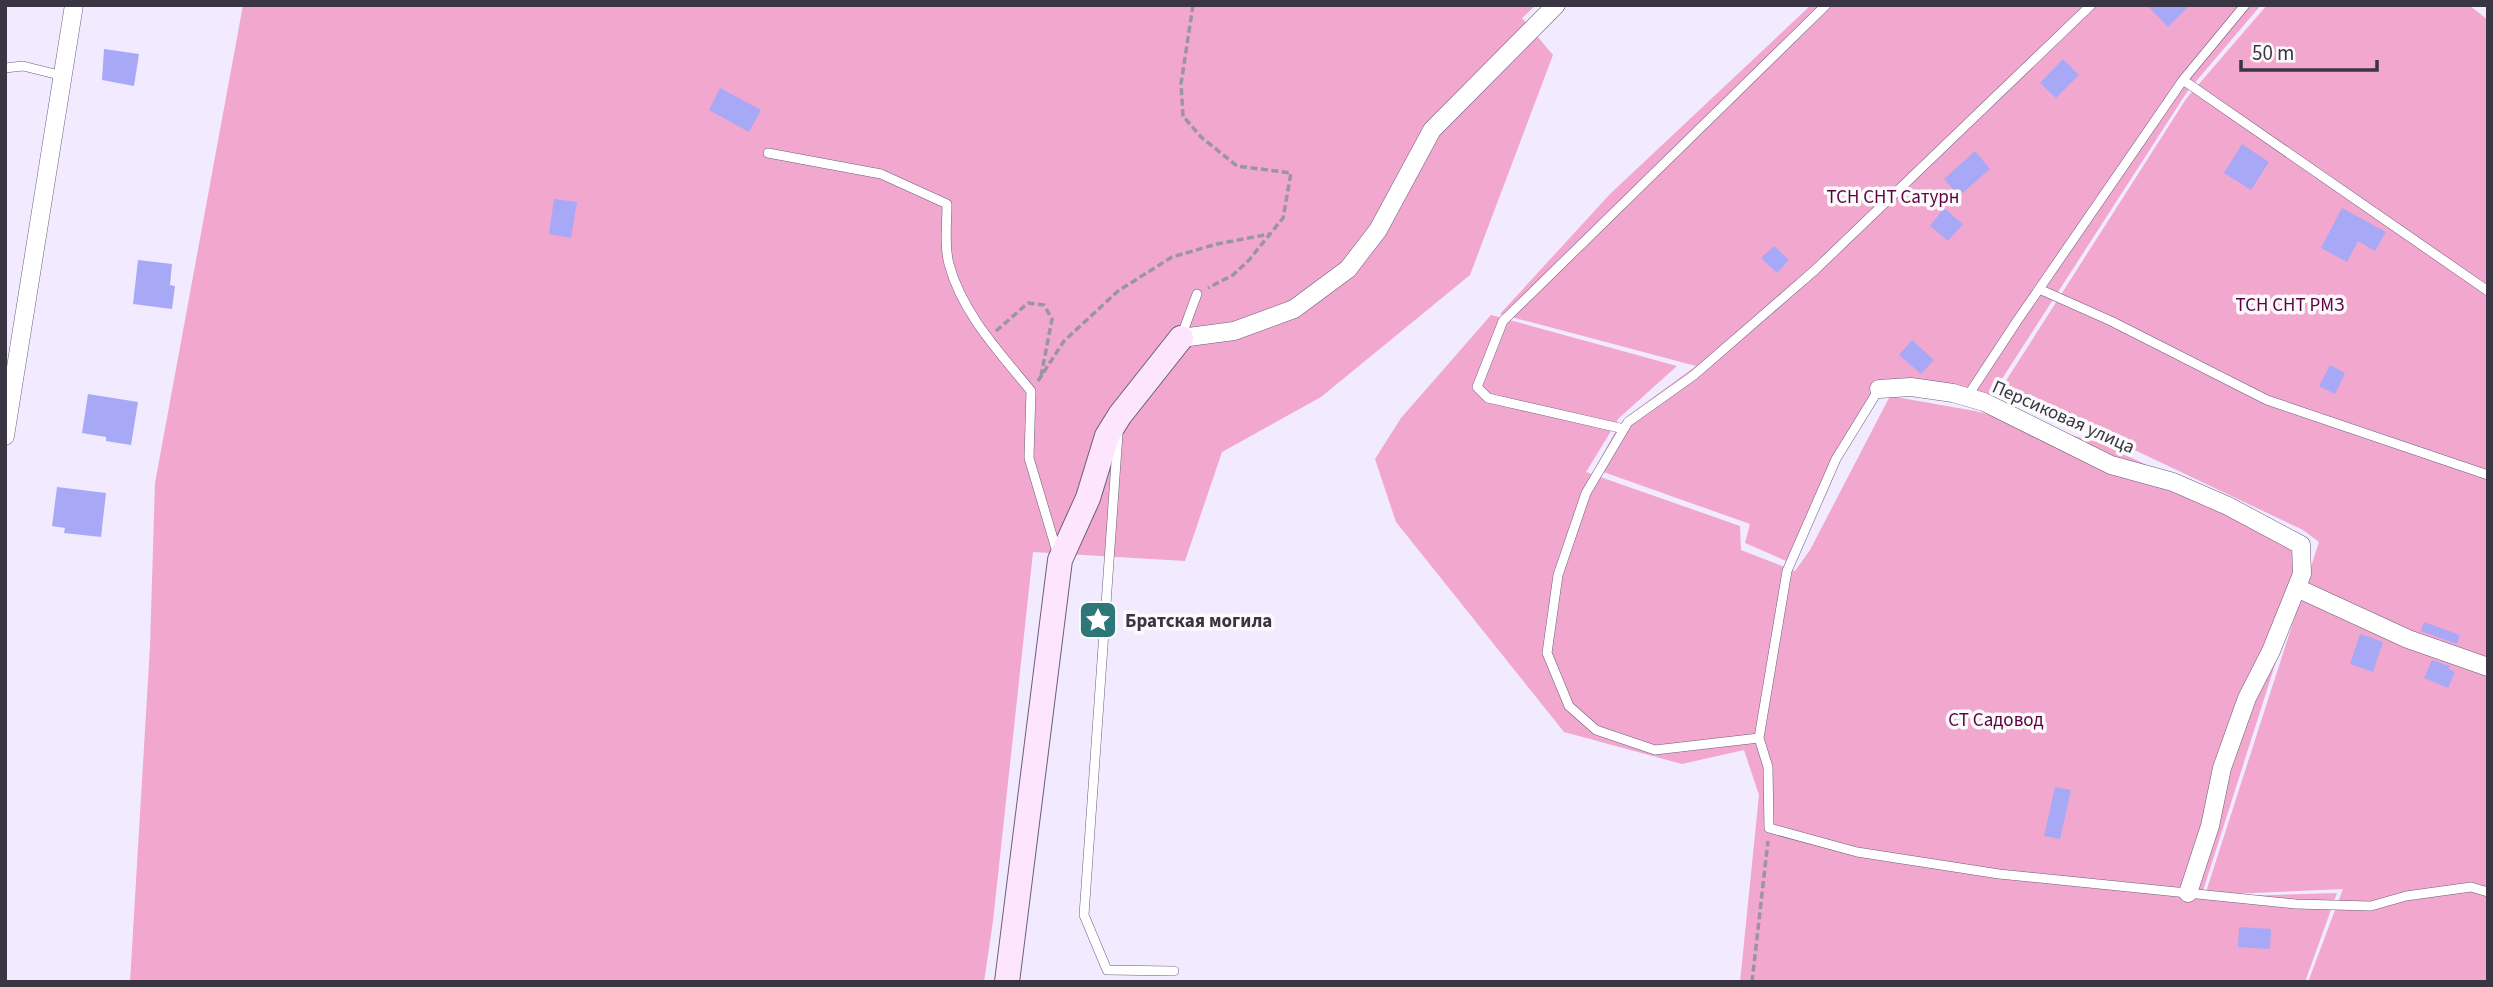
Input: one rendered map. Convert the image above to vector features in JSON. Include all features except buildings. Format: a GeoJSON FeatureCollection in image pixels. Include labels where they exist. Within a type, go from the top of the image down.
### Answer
{"type":"FeatureCollection","features":[{"type":"Feature","properties":{"kind":"street"},"geometry":{"type":"LineString","coordinates":[[5,436],[74,5]]}},
{"type":"Feature","properties":{"kind":"street"},"geometry":{"type":"LineString","coordinates":[[1007,982],[1060,560],[1088,498],[1107,436],[1120,415],[1181,338],[1234,331],[1294,309],[1348,269],[1378,230],[1432,130],[1556,5]]}},
{"type":"Feature","properties":{"kind":"street","name":"Персиковая улица"},"geometry":{"type":"LineString","coordinates":[[1879,389],[1911,387],[1984,402],[2111,465],[2173,482],[2228,506],[2301,545],[2302,574],[2297,588]]}},
{"type":"Feature","properties":{"kind":"street"},"geometry":{"type":"LineString","coordinates":[[2188,893],[2210,826],[2222,768],[2243,709],[2297,588],[2408,639],[2488,667]]}},
{"type":"Feature","properties":{"kind":"lane"},"geometry":{"type":"LineString","coordinates":[[1624,429],[1488,398],[1477,387],[1503,321],[1826,5]]}},
{"type":"Feature","properties":{"kind":"lane"},"geometry":{"type":"LineString","coordinates":[[1759,738],[1655,750],[1596,730],[1569,706],[1547,653],[1558,575],[1586,493],[1628,422],[1694,375],[1815,270],[2091,5]]}},
{"type":"Feature","properties":{"kind":"lane"},"geometry":{"type":"LineString","coordinates":[[1967,397],[2183,80],[2245,5]]}},
{"type":"Feature","properties":{"kind":"lane"},"geometry":{"type":"LineString","coordinates":[[5,68],[23,66],[63,75]]}},
{"type":"Feature","properties":{"kind":"lane"},"geometry":{"type":"LineString","coordinates":[[2183,80],[2488,291]]}},
{"type":"Feature","properties":{"kind":"lane"},"geometry":{"type":"LineString","coordinates":[[768,153],[881,174],[947,204],[948,262],[964,302],[988,339],[1031,391],[1029,458],[1060,560]]}},
{"type":"Feature","properties":{"kind":"lane"},"geometry":{"type":"LineString","coordinates":[[2039,289],[2111,321],[2267,400],[2488,475]]}},
{"type":"Feature","properties":{"kind":"lane"},"geometry":{"type":"LineString","coordinates":[[1181,338],[1197,294]]}},
{"type":"Feature","properties":{"kind":"lane"},"geometry":{"type":"LineString","coordinates":[[1879,389],[1836,459],[1787,571],[1759,738],[1768,767],[1769,828],[1857,852],[1999,874],[2296,904],[2371,906],[2406,896],[2471,887],[2488,892]]}},
{"type":"Feature","properties":{"kind":"lane"},"geometry":{"type":"LineString","coordinates":[[1120,415],[1084,915],[1107,970],[1174,971]]}},
{"type":"Feature","properties":{"kind":"path"},"geometry":{"type":"LineString","coordinates":[[1193,5],[1181,84],[1183,116],[1201,137],[1237,166],[1291,173],[1283,218],[1249,260],[1233,275],[1197,294]]}},
{"type":"Feature","properties":{"kind":"path"},"geometry":{"type":"LineString","coordinates":[[1031,391],[1064,341],[1118,291],[1172,257],[1217,244],[1270,234]]}},
{"type":"Feature","properties":{"kind":"path"},"geometry":{"type":"LineString","coordinates":[[988,339],[1028,303],[1044,305],[1052,319],[1040,378]]}},
{"type":"Feature","properties":{"kind":"path"},"geometry":{"type":"LineString","coordinates":[[1752,982],[1769,828]]}},
{"type":"Feature","properties":{"kind":"green space"},"geometry":{"type":"Polygon","coordinates":[[[243,5],[1536,5],[1522,18],[1553,55],[1470,275],[1321,397],[1222,452],[1185,561],[1033,552],[984,982],[130,982],[150,646],[155,483],[243,5]]]}},
{"type":"Feature","properties":{"kind":"green space","name":"ТСН СНТ Сатурн"},"geometry":{"type":"Polygon","coordinates":[[[1811,5],[2261,5],[2187,92],[1989,399],[1879,386],[1822,481],[1786,561],[1745,543],[1750,524],[1595,469],[1614,434],[1629,415],[1696,366],[1500,314],[1610,194],[1811,5]]]}},
{"type":"Feature","properties":{"kind":"green space","name":"ТСН СНТ РМЗ"},"geometry":{"type":"Polygon","coordinates":[[[2267,5],[2469,5],[2488,20],[2488,982],[2308,982],[2343,889],[2205,895],[2319,542],[2303,530],[2002,387],[2186,99],[2267,5]]]}},
{"type":"Feature","properties":{"kind":"green space","name":"СТ Садовод"},"geometry":{"type":"Polygon","coordinates":[[[1491,315],[1677,366],[1619,418],[1586,472],[1740,526],[1741,550],[1795,571],[1810,550],[1890,396],[1975,411],[2098,442],[2310,542],[2310,555],[2201,897],[2337,893],[2305,982],[1740,982],[1759,795],[1744,750],[1682,764],[1564,732],[1396,522],[1375,459],[1401,418],[1491,315]]]}},
{"type":"Feature","properties":{"kind":"place","name":"Братская могила"},"geometry":{"type":"Point","coordinates":[1098,620]}}]}
